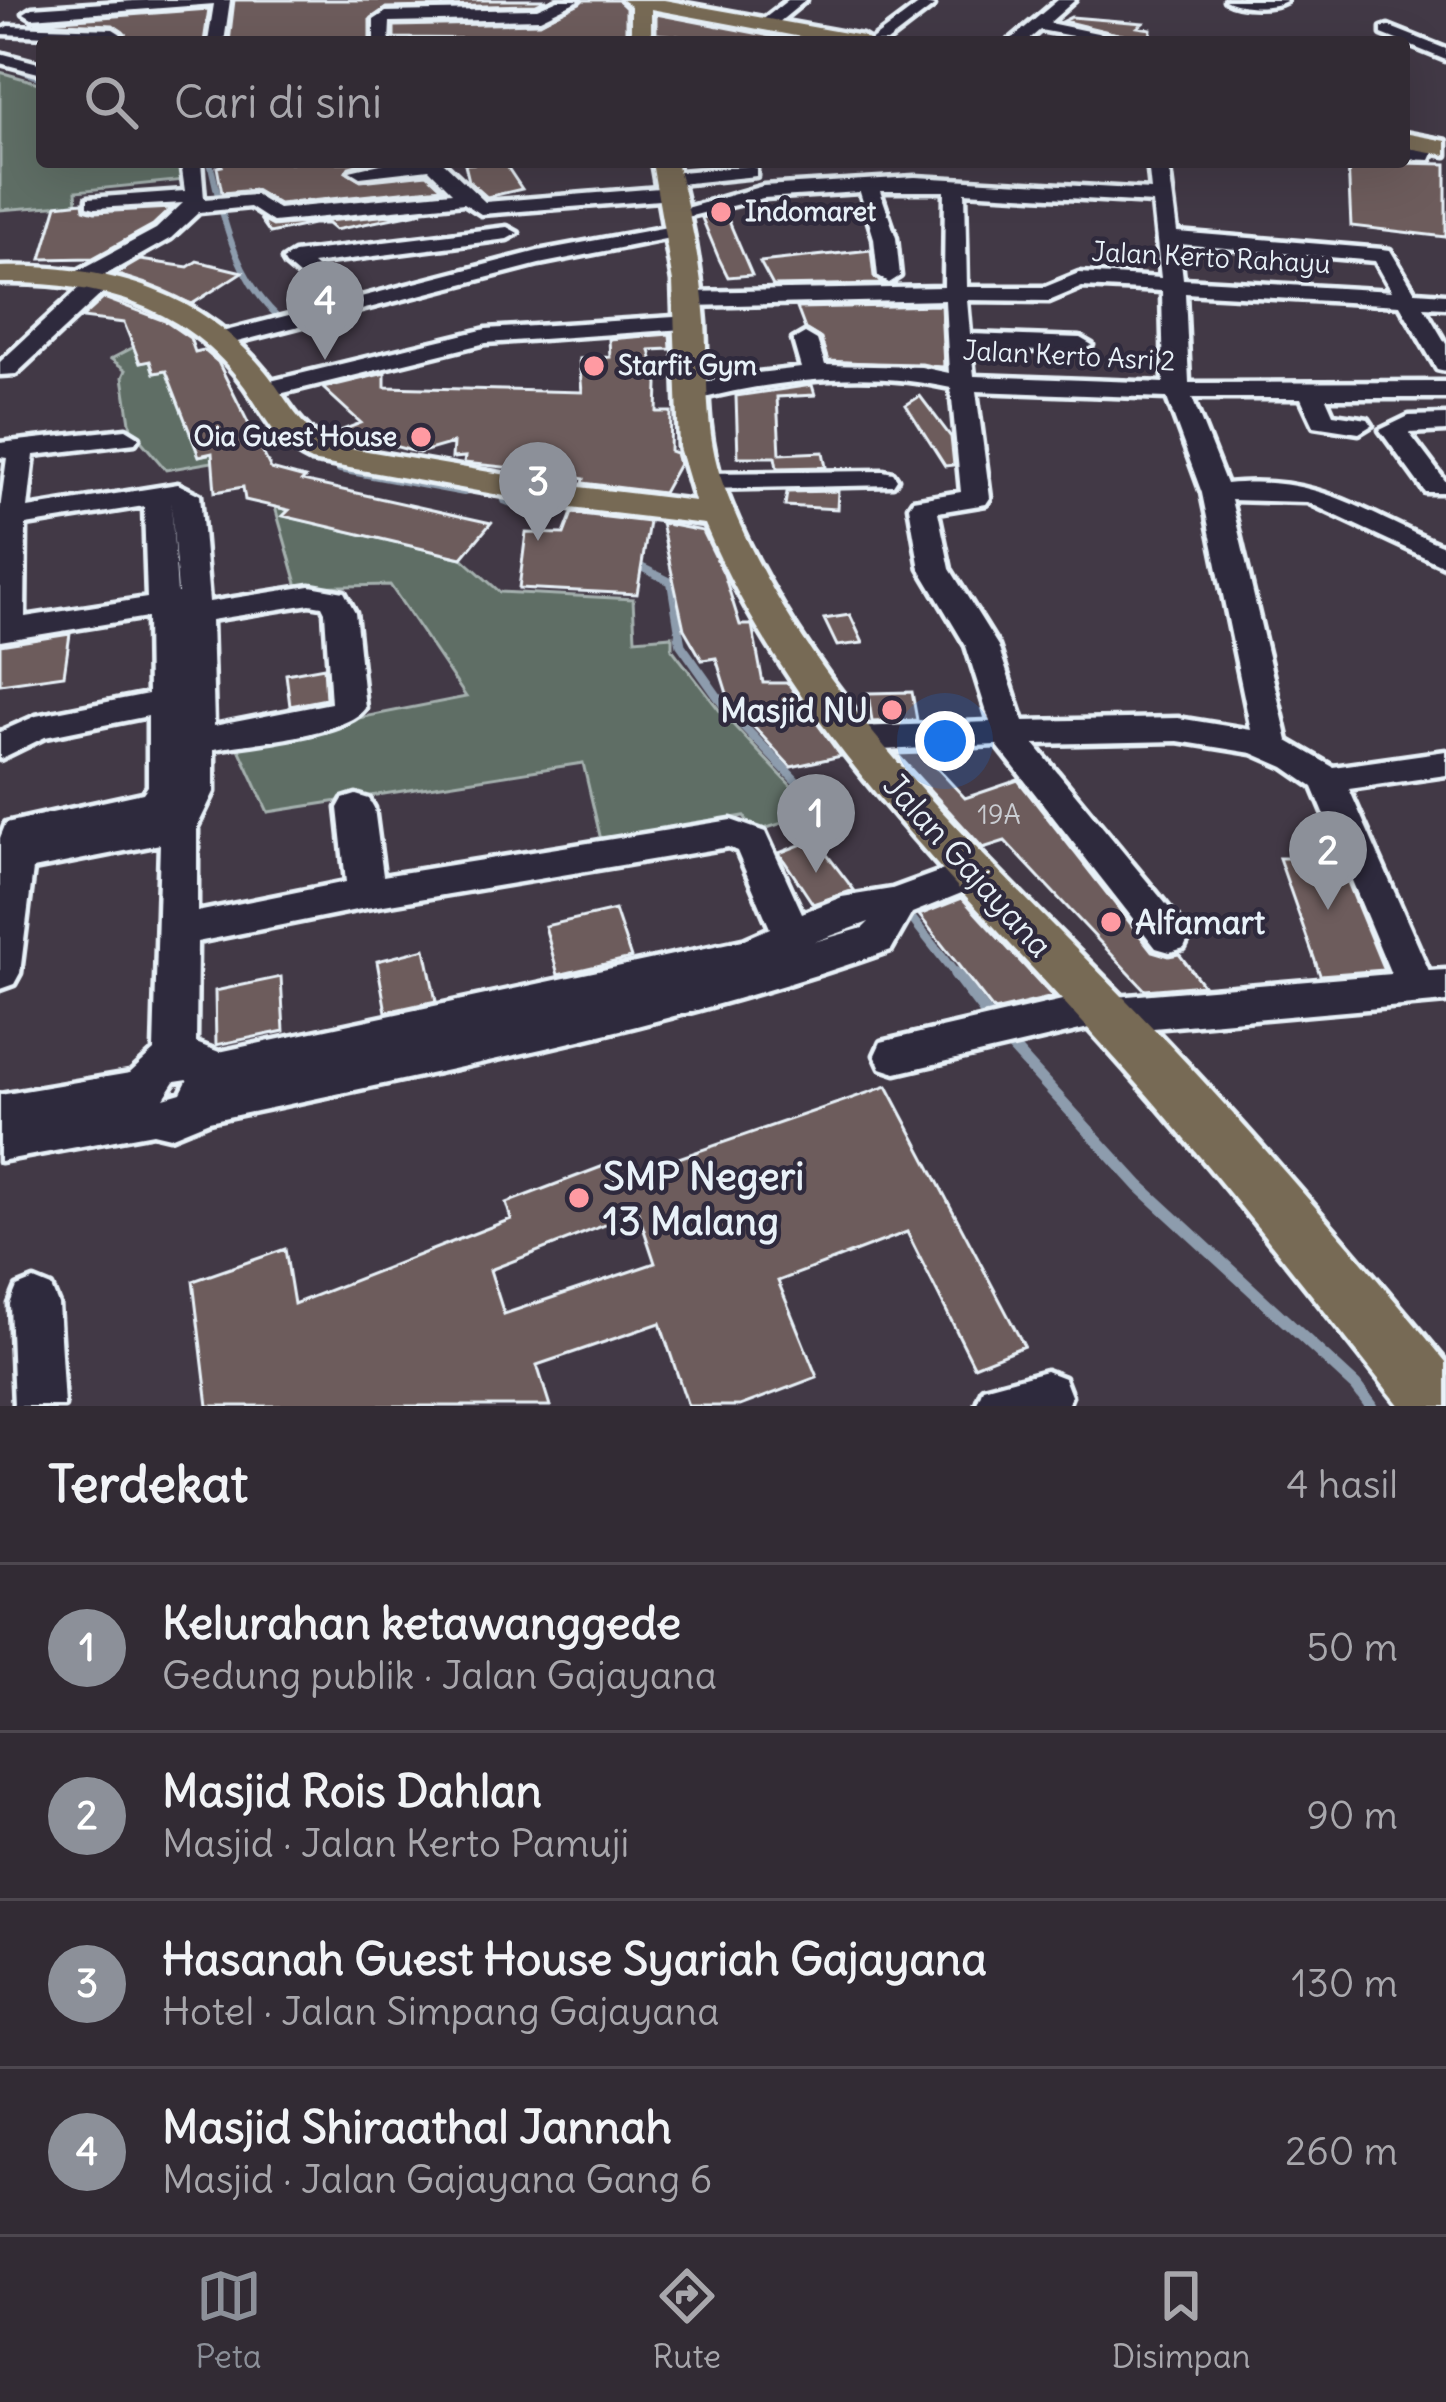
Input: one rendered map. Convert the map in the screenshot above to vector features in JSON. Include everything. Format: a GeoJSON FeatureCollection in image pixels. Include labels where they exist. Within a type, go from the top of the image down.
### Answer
{"type":"FeatureCollection","features":[{"type":"Feature","properties":{"kind":"main road"},"geometry":{"type":"LineString","coordinates":[[640,36],[636,1],[826,36]]}},
{"type":"Feature","properties":{"kind":"main road","name":"Jalan Gajayana"},"geometry":{"type":"LineString","coordinates":[[672,196],[690,311],[696,449],[711,498],[782,634],[917,816],[1105,1011],[1292,1223],[1441,1406]]}},
{"type":"Feature","properties":{"kind":"main road"},"geometry":{"type":"LineString","coordinates":[[0,275],[93,279],[158,299],[222,339],[296,442],[323,454],[571,497],[711,498]]}},
{"type":"Feature","properties":{"kind":"street"},"geometry":{"type":"LineString","coordinates":[[18,21],[212,0]]}},
{"type":"Feature","properties":{"kind":"street"},"geometry":{"type":"LineString","coordinates":[[217,36],[222,0]]}},
{"type":"Feature","properties":{"kind":"street"},"geometry":{"type":"LineString","coordinates":[[382,36],[384,18],[419,7],[540,14],[571,0]]}},
{"type":"Feature","properties":{"kind":"street"},"geometry":{"type":"LineString","coordinates":[[1023,36],[1067,0]]}},
{"type":"Feature","properties":{"kind":"street"},"geometry":{"type":"LineString","coordinates":[[1233,0],[1278,1]]}},
{"type":"Feature","properties":{"kind":"street"},"geometry":{"type":"LineString","coordinates":[[767,24],[791,1]]}},
{"type":"Feature","properties":{"kind":"street"},"geometry":{"type":"LineString","coordinates":[[885,36],[926,6]]}},
{"type":"Feature","properties":{"kind":"street"},"geometry":{"type":"LineString","coordinates":[[409,36],[419,7]]}},
{"type":"Feature","properties":{"kind":"street"},"geometry":{"type":"LineString","coordinates":[[18,21],[113,34],[109,36]]}},
{"type":"Feature","properties":{"kind":"street"},"geometry":{"type":"LineString","coordinates":[[1036,25],[1098,36]]}},
{"type":"Feature","properties":{"kind":"street"},"geometry":{"type":"LineString","coordinates":[[1388,31],[1397,36]]}},
{"type":"Feature","properties":{"kind":"street"},"geometry":{"type":"LineString","coordinates":[[1410,43],[1446,55]]}},
{"type":"Feature","properties":{"kind":"street"},"geometry":{"type":"LineString","coordinates":[[0,58],[36,67]]}},
{"type":"Feature","properties":{"kind":"street"},"geometry":{"type":"LineString","coordinates":[[193,168],[207,202]]}},
{"type":"Feature","properties":{"kind":"street"},"geometry":{"type":"LineString","coordinates":[[360,172],[392,168]]}},
{"type":"Feature","properties":{"kind":"street"},"geometry":{"type":"LineString","coordinates":[[438,168],[538,257]]}},
{"type":"Feature","properties":{"kind":"street"},"geometry":{"type":"LineString","coordinates":[[1024,188],[1025,168]]}},
{"type":"Feature","properties":{"kind":"street"},"geometry":{"type":"LineString","coordinates":[[1158,168],[1173,287],[1178,392],[1216,493],[1271,747]]}},
{"type":"Feature","properties":{"kind":"street"},"geometry":{"type":"LineString","coordinates":[[222,339],[538,257],[672,196],[749,172]]}},
{"type":"Feature","properties":{"kind":"street"},"geometry":{"type":"LineString","coordinates":[[95,202],[260,202],[273,216],[473,202],[868,186],[912,172],[955,183],[1160,197]]}},
{"type":"Feature","properties":{"kind":"street"},"geometry":{"type":"LineString","coordinates":[[955,183],[951,219],[960,383],[976,498],[922,506],[935,568],[982,646],[1008,734],[1171,937]]}},
{"type":"Feature","properties":{"kind":"street"},"geometry":{"type":"LineString","coordinates":[[868,186],[886,238],[889,276]]}},
{"type":"Feature","properties":{"kind":"street"},"geometry":{"type":"LineString","coordinates":[[7,369],[93,279],[207,202]]}},
{"type":"Feature","properties":{"kind":"street"},"geometry":{"type":"LineString","coordinates":[[349,307],[294,260],[507,232]]}},
{"type":"Feature","properties":{"kind":"street"},"geometry":{"type":"LineString","coordinates":[[1165,237],[1382,255],[1446,364]]}},
{"type":"Feature","properties":{"kind":"street","name":"Jalan Kerto Rahayu"},"geometry":{"type":"LineString","coordinates":[[263,390],[486,336],[690,311],[958,294],[1049,294],[1074,280],[1446,301]]}},
{"type":"Feature","properties":{"kind":"street"},"geometry":{"type":"LineString","coordinates":[[805,340],[815,373]]}},
{"type":"Feature","properties":{"kind":"street"},"geometry":{"type":"LineString","coordinates":[[959,341],[1081,345]]}},
{"type":"Feature","properties":{"kind":"street","name":"Jalan Kerto Asri 2"},"geometry":{"type":"LineString","coordinates":[[692,393],[815,373],[921,374],[960,383],[1178,392],[1446,390]]}},
{"type":"Feature","properties":{"kind":"street"},"geometry":{"type":"LineString","coordinates":[[1311,392],[1323,421],[1358,425]]}},
{"type":"Feature","properties":{"kind":"street"},"geometry":{"type":"LineString","coordinates":[[1435,486],[1393,430],[1409,424],[1446,423]]}},
{"type":"Feature","properties":{"kind":"street"},"geometry":{"type":"LineString","coordinates":[[0,747],[36,727],[182,716],[336,715],[350,703],[340,612],[333,599],[310,595],[4,630],[10,450],[126,436]]}},
{"type":"Feature","properties":{"kind":"street"},"geometry":{"type":"LineString","coordinates":[[711,498],[883,479]]}},
{"type":"Feature","properties":{"kind":"street"},"geometry":{"type":"LineString","coordinates":[[1216,493],[1271,486],[1312,493],[1446,558]]}},
{"type":"Feature","properties":{"kind":"street"},"geometry":{"type":"LineString","coordinates":[[0,973],[12,842],[166,815],[196,792],[182,716],[179,609],[157,496],[8,531]]}},
{"type":"Feature","properties":{"kind":"street"},"geometry":{"type":"LineString","coordinates":[[857,739],[1146,729],[1227,736],[1271,747],[1310,764],[1327,780],[1431,986],[1105,1011],[896,1055]]}},
{"type":"Feature","properties":{"kind":"street"},"geometry":{"type":"LineString","coordinates":[[1327,780],[1446,763]]}},
{"type":"Feature","properties":{"kind":"street"},"geometry":{"type":"LineString","coordinates":[[356,808],[366,893]]}},
{"type":"Feature","properties":{"kind":"street"},"geometry":{"type":"LineString","coordinates":[[166,815],[177,932],[176,1088]]}},
{"type":"Feature","properties":{"kind":"street"},"geometry":{"type":"LineString","coordinates":[[177,932],[366,893],[730,833],[752,842],[798,950]]}},
{"type":"Feature","properties":{"kind":"street"},"geometry":{"type":"LineString","coordinates":[[0,1114],[176,1088],[505,1025],[798,950],[877,939],[887,928],[896,903],[970,874]]}},
{"type":"Feature","properties":{"kind":"street"},"geometry":{"type":"LineString","coordinates":[[0,1141],[176,1088]]}},
{"type":"Feature","properties":{"kind":"street"},"geometry":{"type":"LineString","coordinates":[[34,1304],[39,1406]]}},
{"type":"Feature","properties":{"kind":"green space"},"geometry":{"type":"Polygon","coordinates":[[[0,72],[36,82],[36,168],[183,168],[185,180],[76,191],[77,204],[0,210],[0,72]]]}},
{"type":"Feature","properties":{"kind":"green space"},"geometry":{"type":"Polygon","coordinates":[[[134,347],[140,363],[150,361],[154,373],[166,371],[199,456],[253,443],[262,462],[212,462],[166,470],[131,429],[126,370],[111,359],[134,347]]]}},
{"type":"Feature","properties":{"kind":"green space"},"geometry":{"type":"Polygon","coordinates":[[[275,507],[289,510],[285,516],[462,558],[500,592],[633,599],[635,639],[672,636],[672,649],[720,711],[816,812],[755,832],[744,816],[601,840],[583,763],[268,812],[236,742],[466,697],[390,585],[298,587],[275,507]]]}},
{"type":"Feature","properties":{"kind":"building"},"geometry":{"type":"Polygon","coordinates":[[[234,0],[547,0],[536,5],[386,8],[370,20],[370,36],[230,36],[234,0]]]}},
{"type":"Feature","properties":{"kind":"building"},"geometry":{"type":"Polygon","coordinates":[[[583,0],[618,0],[626,8],[626,36],[394,36],[394,26],[540,23],[583,0]]]}},
{"type":"Feature","properties":{"kind":"building"},"geometry":{"type":"Polygon","coordinates":[[[209,9],[205,36],[123,36],[113,25],[35,22],[209,9]]]}},
{"type":"Feature","properties":{"kind":"building"},"geometry":{"type":"Polygon","coordinates":[[[656,14],[770,36],[676,36],[656,34],[656,14]]]}},
{"type":"Feature","properties":{"kind":"building"},"geometry":{"type":"Polygon","coordinates":[[[1071,17],[1143,23],[1138,27],[1151,29],[1150,36],[1125,36],[1063,21],[1071,17]]]}},
{"type":"Feature","properties":{"kind":"building"},"geometry":{"type":"Polygon","coordinates":[[[1446,164],[1446,237],[1351,226],[1348,168],[1446,164]]]}},
{"type":"Feature","properties":{"kind":"building"},"geometry":{"type":"Polygon","coordinates":[[[217,168],[348,168],[346,172],[361,181],[427,174],[442,188],[279,204],[255,190],[222,193],[217,168]]]}},
{"type":"Feature","properties":{"kind":"building"},"geometry":{"type":"Polygon","coordinates":[[[466,168],[508,168],[522,189],[487,197],[469,181],[466,168]]]}},
{"type":"Feature","properties":{"kind":"building"},"geometry":{"type":"Polygon","coordinates":[[[83,202],[84,209],[95,212],[171,208],[153,225],[93,258],[41,259],[57,205],[83,202]]]}},
{"type":"Feature","properties":{"kind":"building"},"geometry":{"type":"Polygon","coordinates":[[[423,212],[335,230],[328,224],[313,224],[270,233],[260,219],[273,226],[423,212]]]}},
{"type":"Feature","properties":{"kind":"building"},"geometry":{"type":"Polygon","coordinates":[[[725,212],[752,275],[728,277],[719,259],[702,218],[725,212]]]}},
{"type":"Feature","properties":{"kind":"building"},"geometry":{"type":"Polygon","coordinates":[[[871,250],[874,276],[882,284],[773,286],[760,262],[871,250]]]}},
{"type":"Feature","properties":{"kind":"building"},"geometry":{"type":"Polygon","coordinates":[[[140,260],[188,267],[197,261],[242,272],[192,304],[116,274],[140,260]]]}},
{"type":"Feature","properties":{"kind":"building"},"geometry":{"type":"Polygon","coordinates":[[[104,298],[165,321],[190,338],[195,352],[204,350],[218,362],[271,469],[305,478],[302,481],[491,523],[462,558],[283,516],[289,510],[245,500],[243,487],[215,492],[212,453],[199,456],[166,371],[154,373],[150,361],[140,363],[124,323],[82,318],[104,298]]]}},
{"type":"Feature","properties":{"kind":"building"},"geometry":{"type":"Polygon","coordinates":[[[941,305],[944,367],[828,361],[821,339],[805,329],[797,308],[941,305]]]}},
{"type":"Feature","properties":{"kind":"building"},"geometry":{"type":"Polygon","coordinates":[[[670,334],[671,349],[650,350],[658,384],[657,412],[671,412],[670,451],[676,453],[679,464],[663,493],[583,483],[584,479],[539,471],[541,461],[534,470],[464,463],[465,457],[452,458],[453,443],[419,453],[340,431],[361,423],[323,388],[385,373],[385,387],[582,392],[579,359],[610,357],[609,339],[670,334]]]}},
{"type":"Feature","properties":{"kind":"building"},"geometry":{"type":"Polygon","coordinates":[[[812,385],[815,395],[777,397],[780,454],[823,452],[826,467],[777,468],[775,457],[738,457],[736,396],[812,385]]]}},
{"type":"Feature","properties":{"kind":"building"},"geometry":{"type":"Polygon","coordinates":[[[920,396],[951,437],[954,465],[945,466],[906,405],[920,396]]]}},
{"type":"Feature","properties":{"kind":"building"},"geometry":{"type":"Polygon","coordinates":[[[838,491],[837,509],[785,506],[787,492],[838,491]]]}},
{"type":"Feature","properties":{"kind":"building"},"geometry":{"type":"Polygon","coordinates":[[[572,513],[649,522],[637,594],[519,588],[526,533],[564,534],[572,513]]]}},
{"type":"Feature","properties":{"kind":"building"},"geometry":{"type":"Polygon","coordinates":[[[661,523],[703,531],[724,574],[740,625],[752,625],[763,683],[788,683],[841,756],[791,767],[729,700],[716,658],[702,660],[684,629],[661,523]]]}},
{"type":"Feature","properties":{"kind":"building"},"geometry":{"type":"Polygon","coordinates":[[[850,615],[863,643],[837,646],[824,619],[850,615]]]}},
{"type":"Feature","properties":{"kind":"building"},"geometry":{"type":"Polygon","coordinates":[[[70,634],[64,675],[0,684],[0,645],[70,634]]]}},
{"type":"Feature","properties":{"kind":"building"},"geometry":{"type":"Polygon","coordinates":[[[324,667],[326,699],[290,706],[286,674],[324,667]]]}},
{"type":"Feature","properties":{"kind":"building","name":"Masjid NU"},"geometry":{"type":"Polygon","coordinates":[[[912,692],[917,720],[872,722],[868,693],[912,692]]]}},
{"type":"Feature","properties":{"kind":"building"},"geometry":{"type":"Polygon","coordinates":[[[923,753],[965,798],[1018,780],[1152,951],[1179,954],[1203,985],[1145,990],[1005,841],[983,848],[897,754],[923,753]]]}},
{"type":"Feature","properties":{"kind":"building"},"geometry":{"type":"Polygon","coordinates":[[[815,839],[854,890],[813,904],[779,853],[815,839]]]}},
{"type":"Feature","properties":{"kind":"building"},"geometry":{"type":"Polygon","coordinates":[[[1279,858],[1338,858],[1384,970],[1320,975],[1279,858]]]}},
{"type":"Feature","properties":{"kind":"building"},"geometry":{"type":"Polygon","coordinates":[[[962,898],[1053,997],[994,1011],[919,915],[962,898]]]}},
{"type":"Feature","properties":{"kind":"building"},"geometry":{"type":"Polygon","coordinates":[[[615,910],[631,958],[558,975],[545,926],[615,910]]]}},
{"type":"Feature","properties":{"kind":"building"},"geometry":{"type":"Polygon","coordinates":[[[425,949],[436,1001],[386,1012],[377,961],[425,949]]]}},
{"type":"Feature","properties":{"kind":"building"},"geometry":{"type":"Polygon","coordinates":[[[281,977],[284,1031],[216,1045],[215,991],[281,977]]]}},
{"type":"Feature","properties":{"kind":"building"},"geometry":{"type":"Polygon","coordinates":[[[887,1086],[1024,1346],[974,1366],[907,1232],[778,1281],[817,1377],[740,1406],[688,1406],[660,1323],[537,1365],[550,1406],[208,1406],[193,1281],[285,1249],[294,1304],[511,1219],[506,1203],[609,1164],[615,1180],[887,1086]],[[638,1212],[490,1270],[504,1314],[655,1263],[638,1212]]]}},
{"type":"Feature","properties":{"kind":"waterway"},"geometry":{"type":"LineString","coordinates":[[0,62],[36,77]]}},
{"type":"Feature","properties":{"kind":"waterway"},"geometry":{"type":"LineString","coordinates":[[212,168],[242,268],[283,321]]}},
{"type":"Feature","properties":{"kind":"waterway"},"geometry":{"type":"LineString","coordinates":[[340,469],[464,492]]}},
{"type":"Feature","properties":{"kind":"waterway"},"geometry":{"type":"LineString","coordinates":[[504,500],[543,516]]}},
{"type":"Feature","properties":{"kind":"waterway"},"geometry":{"type":"LineString","coordinates":[[635,564],[671,582],[680,638]]}},
{"type":"Feature","properties":{"kind":"waterway"},"geometry":{"type":"LineString","coordinates":[[679,635],[681,645],[725,707],[823,809]]}},
{"type":"Feature","properties":{"kind":"waterway"},"geometry":{"type":"LineString","coordinates":[[913,920],[957,976]]}},
{"type":"Feature","properties":{"kind":"waterway"},"geometry":{"type":"LineString","coordinates":[[955,973],[994,1024]]}},
{"type":"Feature","properties":{"kind":"waterway"},"geometry":{"type":"LineString","coordinates":[[1004,1038],[1139,1186],[1356,1386],[1371,1406]]}},
{"type":"Feature","properties":{"kind":"place","name":"Indomaret"},"geometry":{"type":"Point","coordinates":[721,212]}},
{"type":"Feature","properties":{"kind":"place","name":"Masjid Shiraathal Jannah"},"geometry":{"type":"Point","coordinates":[325,360]}},
{"type":"Feature","properties":{"kind":"place","name":"Starfit Gym"},"geometry":{"type":"Point","coordinates":[594,366]}},
{"type":"Feature","properties":{"kind":"place","name":"Oia Guest House"},"geometry":{"type":"Point","coordinates":[421,437]}},
{"type":"Feature","properties":{"kind":"place","name":"Hasanah Guest House Syariah Gajayana"},"geometry":{"type":"Point","coordinates":[538,541]}},
{"type":"Feature","properties":{"kind":"place","name":"Masjid NU"},"geometry":{"type":"Point","coordinates":[892,710]}},
{"type":"Feature","properties":{"kind":"place","name":"Kelurahan ketawanggede"},"geometry":{"type":"Point","coordinates":[816,873]}},
{"type":"Feature","properties":{"kind":"place","name":"Masjid Rois Dahlan"},"geometry":{"type":"Point","coordinates":[1328,910]}},
{"type":"Feature","properties":{"kind":"place","name":"Alfamart"},"geometry":{"type":"Point","coordinates":[1111,922]}},
{"type":"Feature","properties":{"kind":"place","name":"SMP Negeri 13 Malang"},"geometry":{"type":"Point","coordinates":[579,1198]}}]}
